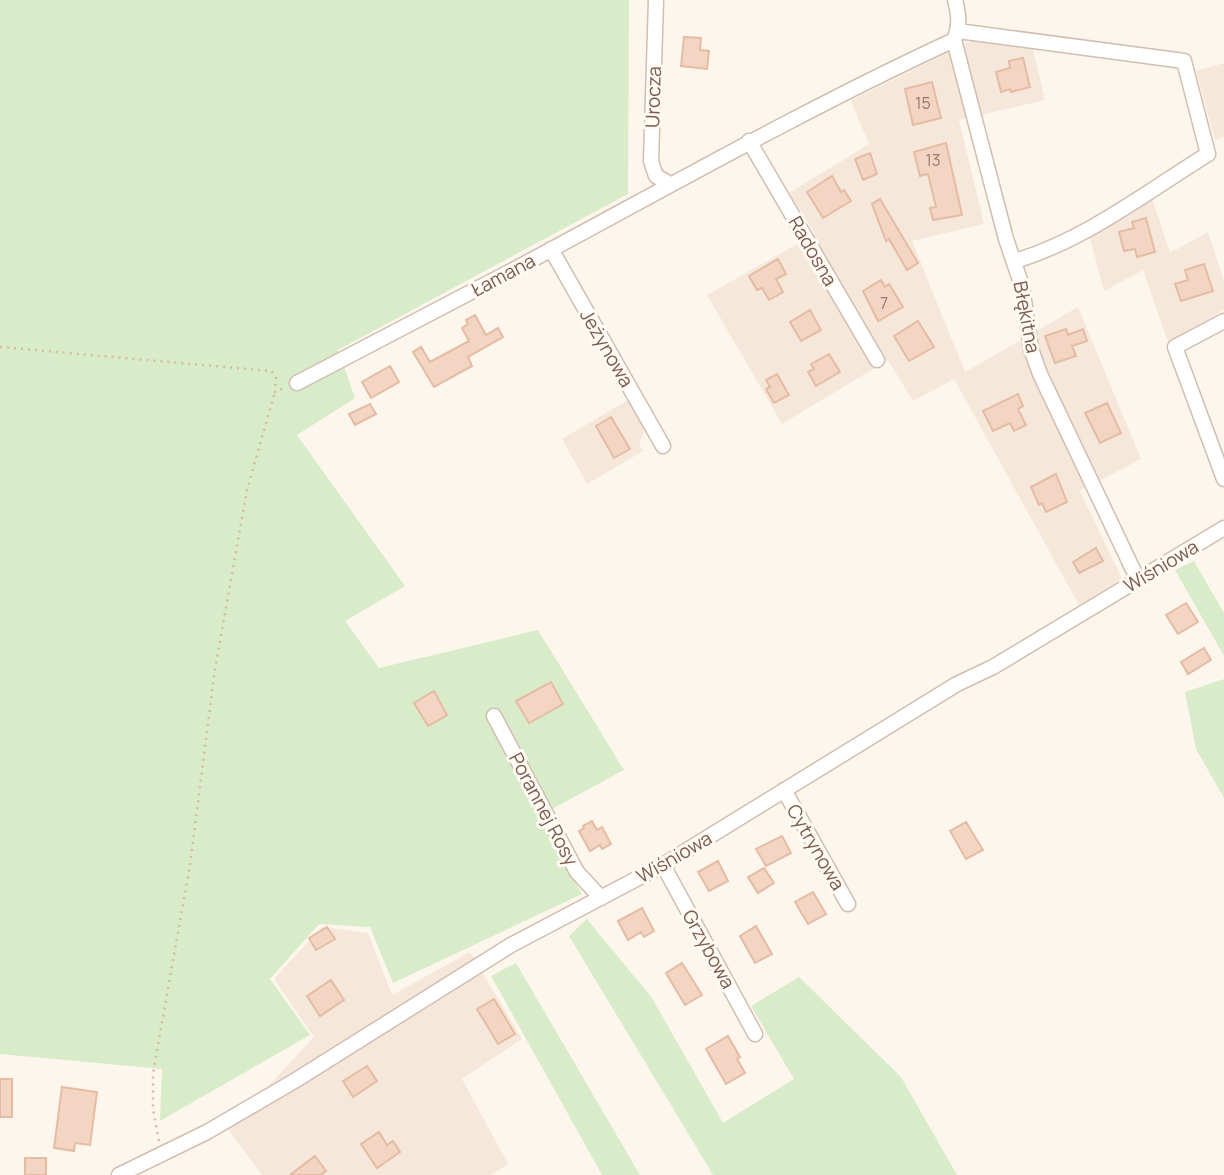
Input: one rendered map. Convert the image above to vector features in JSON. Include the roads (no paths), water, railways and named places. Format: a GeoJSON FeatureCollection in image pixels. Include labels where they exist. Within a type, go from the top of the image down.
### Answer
{"type":"FeatureCollection","features":[{"type":"Feature","properties":{"kind":"street","name":"Urocza"},"geometry":{"type":"LineString","coordinates":[[656,0],[652,161],[656,176],[670,184]]}},
{"type":"Feature","properties":{"kind":"street"},"geometry":{"type":"LineString","coordinates":[[955,0],[959,19],[956,36],[1184,61],[1208,154],[1095,225],[1039,254],[1015,261]]}},
{"type":"Feature","properties":{"kind":"street","name":"Łamana"},"geometry":{"type":"LineString","coordinates":[[297,383],[749,141],[956,36]]}},
{"type":"Feature","properties":{"kind":"street","name":"Błękitna"},"geometry":{"type":"LineString","coordinates":[[956,36],[1006,239],[1022,286],[1031,349],[1040,374],[1138,580]]}},
{"type":"Feature","properties":{"kind":"street","name":"Radosna"},"geometry":{"type":"LineString","coordinates":[[749,141],[877,360]]}},
{"type":"Feature","properties":{"kind":"street","name":"Jeżynowa"},"geometry":{"type":"LineString","coordinates":[[551,249],[663,446]]}},
{"type":"Feature","properties":{"kind":"street"},"geometry":{"type":"LineString","coordinates":[[1224,321],[1175,347],[1224,479]]}},
{"type":"Feature","properties":{"kind":"street","name":"Wiśniowa"},"geometry":{"type":"LineString","coordinates":[[119,1175],[166,1153],[296,1080],[511,945],[663,865],[957,684],[993,667],[1224,528]]}},
{"type":"Feature","properties":{"kind":"street","name":"Porannej Rosy"},"geometry":{"type":"LineString","coordinates":[[494,716],[578,872],[601,898]]}},
{"type":"Feature","properties":{"kind":"street","name":"Cytrynowa"},"geometry":{"type":"LineString","coordinates":[[784,790],[848,904]]}},
{"type":"Feature","properties":{"kind":"street","name":"Grzybowa"},"geometry":{"type":"LineString","coordinates":[[663,865],[755,1034]]}}]}
